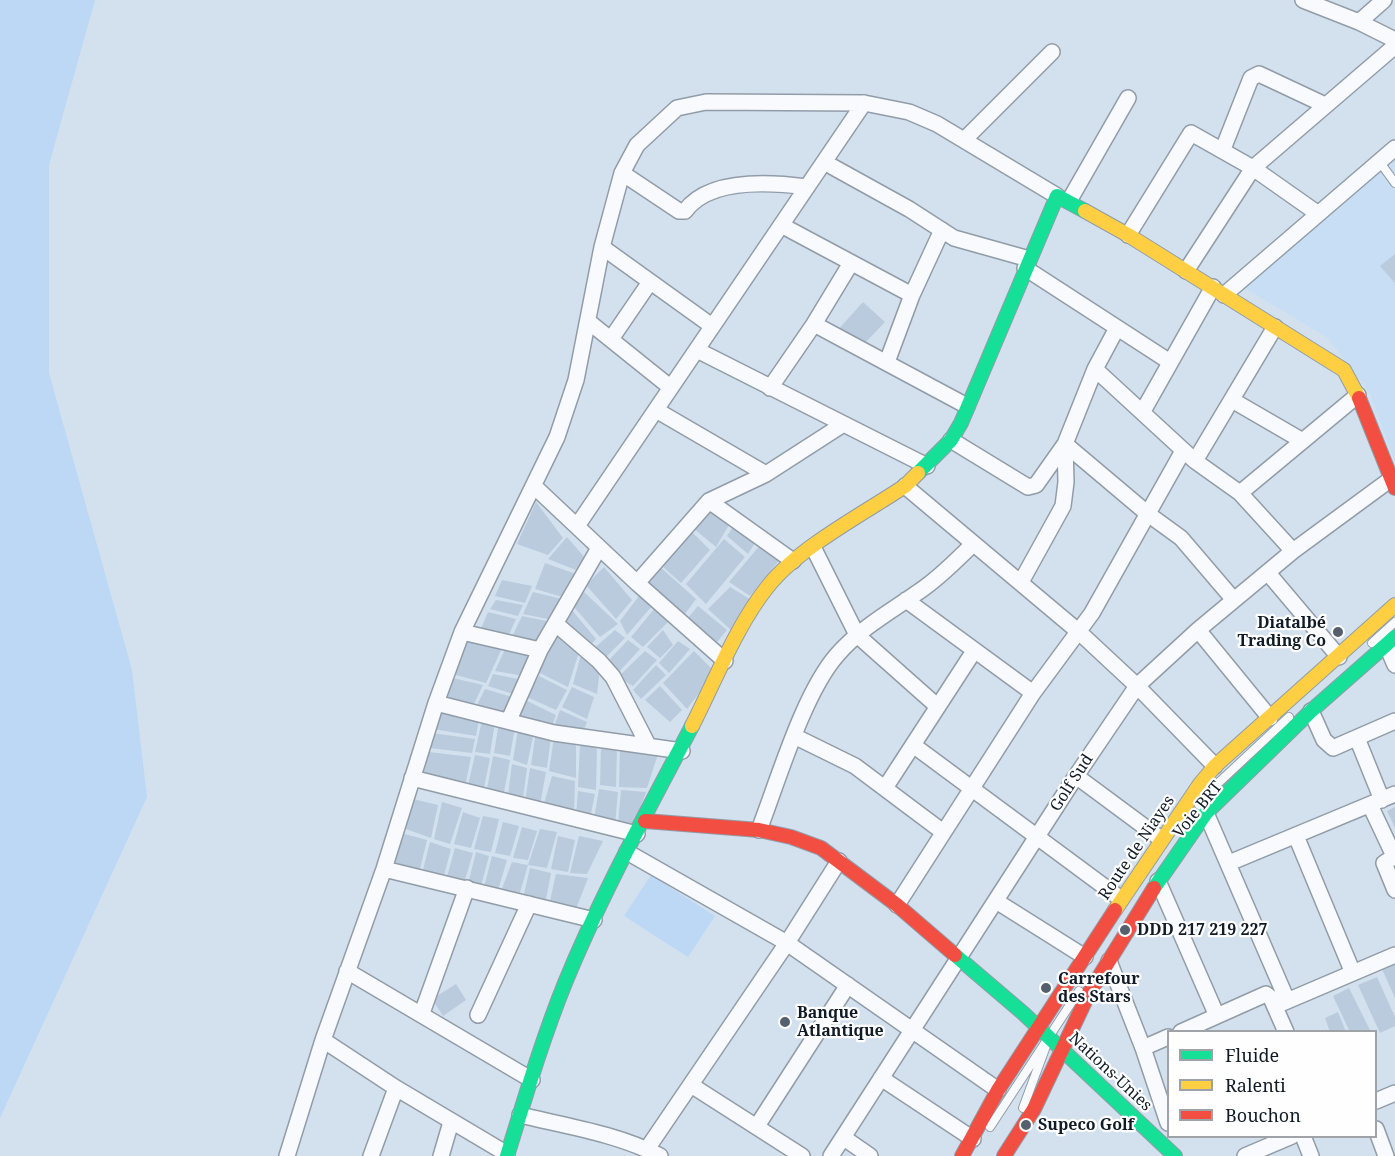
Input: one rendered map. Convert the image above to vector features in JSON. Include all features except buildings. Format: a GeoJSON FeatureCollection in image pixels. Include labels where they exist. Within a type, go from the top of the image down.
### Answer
{"type":"FeatureCollection","features":[{"type":"Feature","properties":{"kind":"street"},"geometry":{"type":"LineString","coordinates":[[1303,0],[1359,22],[1395,40]]}},
{"type":"Feature","properties":{"kind":"street"},"geometry":{"type":"LineString","coordinates":[[1359,22],[1384,0]]}},
{"type":"Feature","properties":{"kind":"street"},"geometry":{"type":"LineString","coordinates":[[1186,271],[1253,168],[1395,46]]}},
{"type":"Feature","properties":{"kind":"street"},"geometry":{"type":"LineString","coordinates":[[965,139],[1052,52]]}},
{"type":"Feature","properties":{"kind":"street"},"geometry":{"type":"LineString","coordinates":[[1223,149],[1251,78],[1259,74],[1325,105]]}},
{"type":"Feature","properties":{"kind":"street"},"geometry":{"type":"LineString","coordinates":[[322,1040],[507,1155],[566,981],[627,852],[682,751],[751,611],[769,585],[793,561],[905,486],[951,440],[1027,263],[1063,199],[1128,98]]}},
{"type":"Feature","properties":{"kind":"street"},"geometry":{"type":"LineString","coordinates":[[286,1156],[322,1040],[384,870],[436,703],[462,632],[535,487],[557,437],[576,380],[602,247],[622,173],[637,145],[677,108],[706,102],[739,101],[864,103],[909,112],[965,139],[1063,199],[1128,235],[1344,370],[1358,394],[1393,484]]}},
{"type":"Feature","properties":{"kind":"street"},"geometry":{"type":"LineString","coordinates":[[577,526],[864,103]]}},
{"type":"Feature","properties":{"kind":"street"},"geometry":{"type":"LineString","coordinates":[[1128,235],[1191,134],[1223,149],[1317,213]]}},
{"type":"Feature","properties":{"kind":"street"},"geometry":{"type":"LineString","coordinates":[[1143,411],[1170,362],[1218,291],[1395,148]]}},
{"type":"Feature","properties":{"kind":"street"},"geometry":{"type":"LineString","coordinates":[[824,162],[942,230],[1027,263],[1117,328],[1170,362]]}},
{"type":"Feature","properties":{"kind":"street"},"geometry":{"type":"LineString","coordinates":[[622,173],[680,211],[685,211],[694,198],[715,189],[779,183],[807,187]]}},
{"type":"Feature","properties":{"kind":"street"},"geometry":{"type":"LineString","coordinates":[[781,225],[912,295]]}},
{"type":"Feature","properties":{"kind":"street"},"geometry":{"type":"LineString","coordinates":[[887,362],[912,295],[942,230]]}},
{"type":"Feature","properties":{"kind":"street"},"geometry":{"type":"LineString","coordinates":[[602,247],[712,326]]}},
{"type":"Feature","properties":{"kind":"street"},"geometry":{"type":"LineString","coordinates":[[770,388],[814,324],[851,263]]}},
{"type":"Feature","properties":{"kind":"street"},"geometry":{"type":"LineString","coordinates":[[611,339],[650,282]]}},
{"type":"Feature","properties":{"kind":"street"},"geometry":{"type":"LineString","coordinates":[[589,322],[670,387]]}},
{"type":"Feature","properties":{"kind":"street"},"geometry":{"type":"LineString","coordinates":[[814,324],[967,406]]}},
{"type":"Feature","properties":{"kind":"street"},"geometry":{"type":"LineString","coordinates":[[897,905],[1033,693],[1079,632],[1148,514],[1232,400],[1275,327]]}},
{"type":"Feature","properties":{"kind":"street"},"geometry":{"type":"LineString","coordinates":[[951,440],[1032,487],[1065,444],[1095,369],[1117,328]]}},
{"type":"Feature","properties":{"kind":"street"},"geometry":{"type":"LineString","coordinates":[[697,350],[927,466]]}},
{"type":"Feature","properties":{"kind":"street"},"geometry":{"type":"LineString","coordinates":[[1095,369],[1189,456],[1239,493],[1293,551]]}},
{"type":"Feature","properties":{"kind":"street"},"geometry":{"type":"LineString","coordinates":[[1239,493],[1358,394]]}},
{"type":"Feature","properties":{"kind":"street"},"geometry":{"type":"LineString","coordinates":[[1232,400],[1301,440]]}},
{"type":"Feature","properties":{"kind":"street"},"geometry":{"type":"LineString","coordinates":[[656,410],[766,474]]}},
{"type":"Feature","properties":{"kind":"street"},"geometry":{"type":"LineString","coordinates":[[637,583],[709,501],[766,474],[842,425]]}},
{"type":"Feature","properties":{"kind":"street"},"geometry":{"type":"LineString","coordinates":[[1065,444],[1148,514],[1181,538],[1234,600]]}},
{"type":"Feature","properties":{"kind":"street"},"geometry":{"type":"LineString","coordinates":[[1022,582],[1063,506],[1066,482],[1065,444]]}},
{"type":"Feature","properties":{"kind":"street","name":"Golf Sud"},"geometry":{"type":"LineString","coordinates":[[831,1156],[1076,776],[1137,686],[1198,630],[1293,551],[1393,484]]}},
{"type":"Feature","properties":{"kind":"street"},"geometry":{"type":"LineString","coordinates":[[905,486],[972,545],[1022,582],[1079,632],[1137,686],[1215,766]]}},
{"type":"Feature","properties":{"kind":"street"},"geometry":{"type":"LineString","coordinates":[[535,487],[637,583],[725,661]]}},
{"type":"Feature","properties":{"kind":"street"},"geometry":{"type":"LineString","coordinates":[[709,501],[793,561]]}},
{"type":"Feature","properties":{"kind":"street"},"geometry":{"type":"LineString","coordinates":[[759,830],[794,736],[820,681],[836,656],[857,635],[951,566],[972,545]]}},
{"type":"Feature","properties":{"kind":"street"},"geometry":{"type":"LineString","coordinates":[[509,720],[540,650],[599,548]]}},
{"type":"Feature","properties":{"kind":"street"},"geometry":{"type":"LineString","coordinates":[[813,548],[857,635],[937,706]]}},
{"type":"Feature","properties":{"kind":"street"},"geometry":{"type":"LineString","coordinates":[[1268,573],[1339,657]]}},
{"type":"Feature","properties":{"kind":"street"},"geometry":{"type":"LineString","coordinates":[[906,600],[1033,693]]}},
{"type":"Feature","properties":{"kind":"street","name":"Route de Niayes"},"geometry":{"type":"LineString","coordinates":[[962,1156],[998,1090],[1121,899],[1161,839],[1215,766],[1395,605]]}},
{"type":"Feature","properties":{"kind":"street"},"geometry":{"type":"LineString","coordinates":[[556,624],[599,661],[613,677],[648,745]]}},
{"type":"Feature","properties":{"kind":"street"},"geometry":{"type":"LineString","coordinates":[[1198,630],[1270,718]]}},
{"type":"Feature","properties":{"kind":"street"},"geometry":{"type":"LineString","coordinates":[[462,632],[540,650]]}},
{"type":"Feature","properties":{"kind":"street"},"geometry":{"type":"LineString","coordinates":[[1391,641],[1395,665]]}},
{"type":"Feature","properties":{"kind":"street"},"geometry":{"type":"LineString","coordinates":[[1004,1156],[1034,1109],[1089,993],[1153,877],[1201,812],[1391,641]]}},
{"type":"Feature","properties":{"kind":"street"},"geometry":{"type":"LineString","coordinates":[[885,788],[974,651]]}},
{"type":"Feature","properties":{"kind":"street"},"geometry":{"type":"LineString","coordinates":[[436,703],[554,733],[682,751]]}},
{"type":"Feature","properties":{"kind":"street"},"geometry":{"type":"LineString","coordinates":[[1311,711],[1328,746],[1333,748],[1395,722]]}},
{"type":"Feature","properties":{"kind":"street"},"geometry":{"type":"LineString","coordinates":[[794,736],[855,766],[943,832]]}},
{"type":"Feature","properties":{"kind":"street"},"geometry":{"type":"LineString","coordinates":[[1357,738],[1382,799],[1394,856],[1384,863],[1395,890]]}},
{"type":"Feature","properties":{"kind":"street"},"geometry":{"type":"LineString","coordinates":[[912,745],[1121,899]]}},
{"type":"Feature","properties":{"kind":"street"},"geometry":{"type":"LineString","coordinates":[[1076,776],[1161,839]]}},
{"type":"Feature","properties":{"kind":"street"},"geometry":{"type":"LineString","coordinates":[[412,778],[641,828]]}},
{"type":"Feature","properties":{"kind":"street"},"geometry":{"type":"LineString","coordinates":[[1228,863],[1382,799]]}},
{"type":"Feature","properties":{"kind":"street"},"geometry":{"type":"LineString","coordinates":[[1201,812],[1228,863],[1281,1003],[1286,1030]]}},
{"type":"Feature","properties":{"kind":"street","name":"Nations-Unies"},"geometry":{"type":"LineString","coordinates":[[641,828],[759,830],[791,837],[821,849],[897,905],[1038,1027],[1175,1156]]}},
{"type":"Feature","properties":{"kind":"street"},"geometry":{"type":"LineString","coordinates":[[1296,836],[1353,973]]}},
{"type":"Feature","properties":{"kind":"street"},"geometry":{"type":"LineString","coordinates":[[627,852],[787,943],[911,1032],[998,1090]]}},
{"type":"Feature","properties":{"kind":"street"},"geometry":{"type":"LineString","coordinates":[[520,1115],[653,1153],[692,1085],[839,861]]}},
{"type":"Feature","properties":{"kind":"street"},"geometry":{"type":"LineString","coordinates":[[384,870],[594,920]]}},
{"type":"Feature","properties":{"kind":"street"},"geometry":{"type":"LineString","coordinates":[[1153,877],[1210,1023]]}},
{"type":"Feature","properties":{"kind":"street"},"geometry":{"type":"LineString","coordinates":[[422,1013],[467,888]]}},
{"type":"Feature","properties":{"kind":"street"},"geometry":{"type":"LineString","coordinates":[[996,901],[1085,957]]}},
{"type":"Feature","properties":{"kind":"street"},"geometry":{"type":"LineString","coordinates":[[478,1015],[529,903]]}},
{"type":"Feature","properties":{"kind":"street"},"geometry":{"type":"LineString","coordinates":[[1281,1003],[1395,955]]}},
{"type":"Feature","properties":{"kind":"street"},"geometry":{"type":"LineString","coordinates":[[1108,962],[1143,1048],[1167,1120]]}},
{"type":"Feature","properties":{"kind":"street"},"geometry":{"type":"LineString","coordinates":[[347,971],[422,1013],[532,1080]]}},
{"type":"Feature","properties":{"kind":"street"},"geometry":{"type":"LineString","coordinates":[[757,1126],[848,985]]}},
{"type":"Feature","properties":{"kind":"street"},"geometry":{"type":"LineString","coordinates":[[1187,1030],[1210,1023],[1266,994],[1281,1003]]}},
{"type":"Feature","properties":{"kind":"street"},"geometry":{"type":"LineString","coordinates":[[1143,1048],[1167,1037]]}},
{"type":"Feature","properties":{"kind":"street"},"geometry":{"type":"LineString","coordinates":[[881,1078],[973,1139]]}},
{"type":"Feature","properties":{"kind":"street"},"geometry":{"type":"LineString","coordinates":[[692,1085],[802,1156]]}},
{"type":"Feature","properties":{"kind":"street"},"geometry":{"type":"LineString","coordinates":[[371,1156],[396,1088]]}},
{"type":"Feature","properties":{"kind":"street"},"geometry":{"type":"LineString","coordinates":[[1377,1101],[1395,1093]]}},
{"type":"Feature","properties":{"kind":"street"},"geometry":{"type":"LineString","coordinates":[[441,1156],[451,1122]]}},
{"type":"Feature","properties":{"kind":"street"},"geometry":{"type":"LineString","coordinates":[[1377,1131],[1386,1156]]}},
{"type":"Feature","properties":{"kind":"street"},"geometry":{"type":"LineString","coordinates":[[844,1138],[870,1156]]}},
{"type":"Feature","properties":{"kind":"street"},"geometry":{"type":"LineString","coordinates":[[1173,1138],[1179,1156]]}},
{"type":"Feature","properties":{"kind":"street"},"geometry":{"type":"LineString","coordinates":[[1245,1156],[1257,1143],[1286,1138]]}},
{"type":"Feature","properties":{"kind":"street"},"geometry":{"type":"LineString","coordinates":[[1303,1138],[1311,1156]]}},
{"type":"Feature","properties":{"kind":"lane"},"geometry":{"type":"LineString","coordinates":[[1379,161],[1395,183]]}},
{"type":"Feature","properties":{"kind":"lane"},"geometry":{"type":"LineString","coordinates":[[1361,652],[1395,622]]}},
{"type":"Feature","properties":{"kind":"lane","name":"Voie BRT"},"geometry":{"type":"LineString","coordinates":[[1201,812],[1214,787],[1294,713]]}},
{"type":"Feature","properties":{"kind":"lane","name":"Voie BRT"},"geometry":{"type":"LineString","coordinates":[[1160,861],[1189,818]]}},
{"type":"Feature","properties":{"kind":"lane"},"geometry":{"type":"LineString","coordinates":[[972,1156],[1085,980]]}},
{"type":"Feature","properties":{"kind":"lane"},"geometry":{"type":"LineString","coordinates":[[995,1156],[1017,1121],[1049,1037]]}},
{"type":"Feature","properties":{"kind":"shaded area"},"geometry":{"type":"Polygon","coordinates":[[[0,0],[95,0],[49,165],[49,373],[132,670],[147,797],[0,1118],[0,0]]]}},
{"type":"Feature","properties":{"kind":"shaded area"},"geometry":{"type":"Polygon","coordinates":[[[1395,156],[1395,462],[1370,394],[1328,338],[1243,287],[1395,156]]]}},
{"type":"Feature","properties":{"kind":"shaded area"},"geometry":{"type":"Polygon","coordinates":[[[651,875],[715,916],[688,957],[624,916],[651,875]]]}},
{"type":"Feature","properties":{"kind":"traffic: fast"},"geometry":{"type":"LineString","coordinates":[[918,473],[951,440],[961,423],[1057,196],[1085,211]]}},
{"type":"Feature","properties":{"kind":"traffic: fast"},"geometry":{"type":"LineString","coordinates":[[1154,888],[1206,813],[1311,711],[1395,637]]}},
{"type":"Feature","properties":{"kind":"traffic: fast"},"geometry":{"type":"LineString","coordinates":[[507,1156],[549,1026],[579,950],[692,726]]}},
{"type":"Feature","properties":{"kind":"traffic: fast"},"geometry":{"type":"LineString","coordinates":[[955,955],[1023,1013],[1175,1156]]}},
{"type":"Feature","properties":{"kind":"traffic: slow"},"geometry":{"type":"LineString","coordinates":[[1085,211],[1128,235],[1344,370],[1359,398]]}},
{"type":"Feature","properties":{"kind":"traffic: slow"},"geometry":{"type":"LineString","coordinates":[[692,726],[727,653],[757,600],[769,585],[797,557],[905,486],[918,473]]}},
{"type":"Feature","properties":{"kind":"traffic: slow"},"geometry":{"type":"LineString","coordinates":[[1115,910],[1200,784],[1215,766],[1395,605]]}},
{"type":"Feature","properties":{"kind":"traffic: jam"},"geometry":{"type":"LineString","coordinates":[[1359,398],[1395,488]]}},
{"type":"Feature","properties":{"kind":"traffic: jam"},"geometry":{"type":"LineString","coordinates":[[645,821],[759,830],[791,837],[821,848],[897,905],[955,955]]}},
{"type":"Feature","properties":{"kind":"traffic: jam"},"geometry":{"type":"LineString","coordinates":[[1004,1156],[1034,1109],[1089,993],[1154,888]]}},
{"type":"Feature","properties":{"kind":"traffic: jam"},"geometry":{"type":"LineString","coordinates":[[962,1156],[998,1090],[1115,910]]}},
{"type":"Feature","properties":{"kind":"place","name":"Diatalbé Trading Co"},"geometry":{"type":"Point","coordinates":[1338,632]}},
{"type":"Feature","properties":{"kind":"place","name":"DDD 217 219 227"},"geometry":{"type":"Point","coordinates":[1125,930]}},
{"type":"Feature","properties":{"kind":"place","name":"Carrefour des Stars"},"geometry":{"type":"Point","coordinates":[1046,988]}},
{"type":"Feature","properties":{"kind":"place","name":"Banque Atlantique"},"geometry":{"type":"Point","coordinates":[785,1022]}},
{"type":"Feature","properties":{"kind":"place","name":"Supeco Golf"},"geometry":{"type":"Point","coordinates":[1026,1125]}}]}
